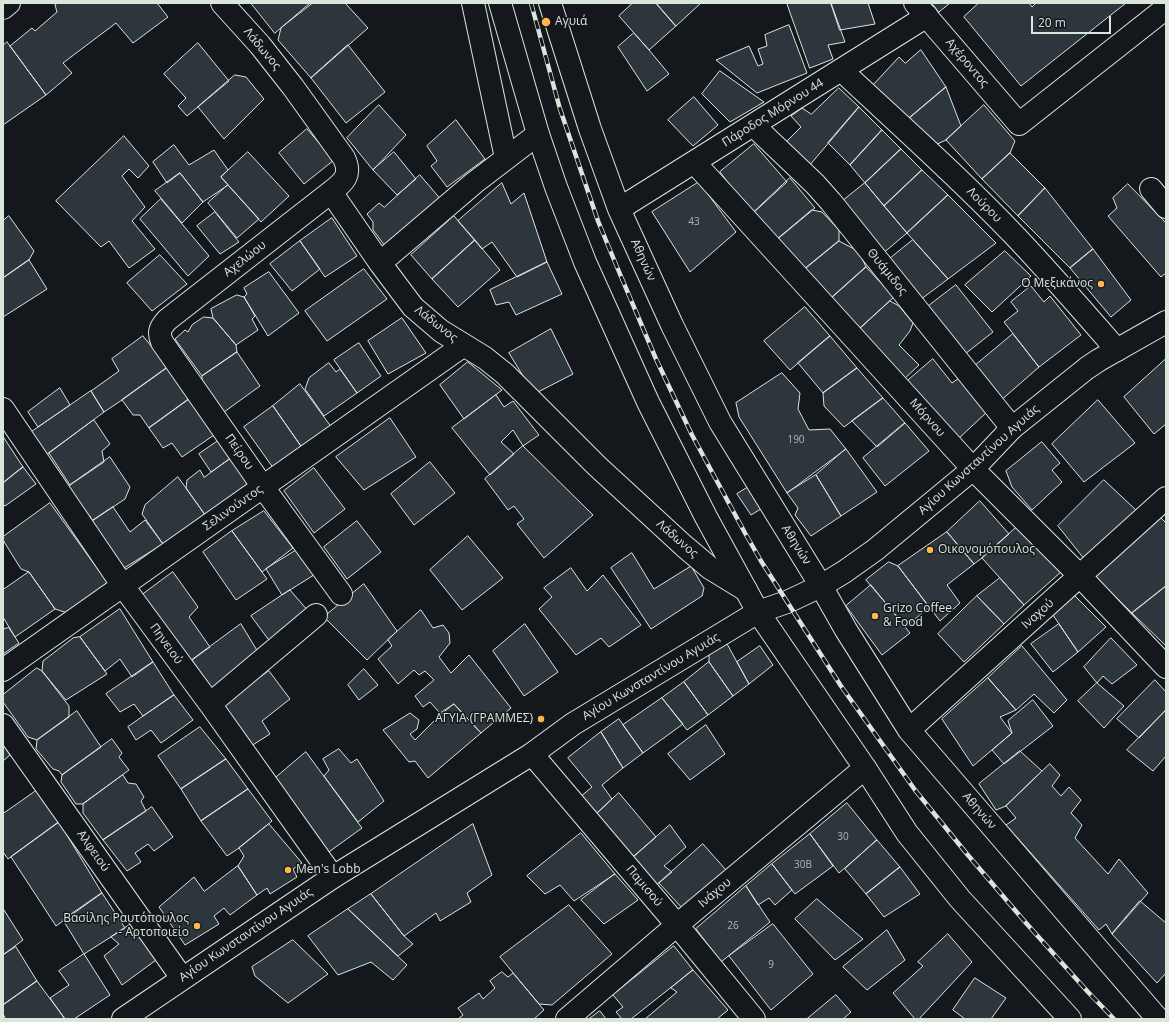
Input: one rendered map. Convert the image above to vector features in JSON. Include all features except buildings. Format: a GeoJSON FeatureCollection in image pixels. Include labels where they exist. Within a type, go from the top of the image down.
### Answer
{"type":"FeatureCollection","features":[{"type":"Feature","properties":{"kind":"street"},"geometry":{"type":"LineString","coordinates":[[3,8],[9,3]]}},
{"type":"Feature","properties":{"kind":"street","name":"Λάδωνος"},"geometry":{"type":"LineString","coordinates":[[222,3],[260,45],[293,87],[344,158],[347,165],[347,172],[344,180],[331,192],[380,263],[413,307],[441,331],[486,358],[505,374],[597,466],[684,546],[710,568],[746,590]]}},
{"type":"Feature","properties":{"kind":"street"},"geometry":{"type":"LineString","coordinates":[[473,3],[506,158]]}},
{"type":"Feature","properties":{"kind":"street"},"geometry":{"type":"LineString","coordinates":[[500,3],[538,134],[556,187],[575,235],[648,402],[706,517],[758,612],[865,768],[907,833],[960,899],[1070,1019]]}},
{"type":"Feature","properties":{"kind":"street","name":"Αθηνών"},"geometry":{"type":"LineString","coordinates":[[557,7],[590,130],[619,208],[672,325],[720,422],[821,586],[846,630],[909,730],[1160,1013]]}},
{"type":"Feature","properties":{"kind":"street","name":"Αχέροντος"},"geometry":{"type":"LineString","coordinates":[[921,9],[1019,124],[1166,8]]}},
{"type":"Feature","properties":{"kind":"street","name":"Πάροδος Μόρνου 44"},"geometry":{"type":"LineString","coordinates":[[619,208],[841,70],[921,9]]}},
{"type":"Feature","properties":{"kind":"street","name":"Λούρου"},"geometry":{"type":"LineString","coordinates":[[841,70],[1011,231],[1117,350]]}},
{"type":"Feature","properties":{"kind":"street","name":"Θυάμιδος"},"geometry":{"type":"LineString","coordinates":[[753,125],[815,184],[831,202],[1012,428]]}},
{"type":"Feature","properties":{"kind":"street"},"geometry":{"type":"LineString","coordinates":[[380,263],[469,188],[538,134]]}},
{"type":"Feature","properties":{"kind":"street","name":"Μόρνου"},"geometry":{"type":"LineString","coordinates":[[694,162],[973,469],[1080,576],[1166,668]]}},
{"type":"Feature","properties":{"kind":"street"},"geometry":{"type":"LineString","coordinates":[[1151,189],[1166,207]]}},
{"type":"Feature","properties":{"kind":"street","name":"Αχελώου"},"geometry":{"type":"LineString","coordinates":[[161,327],[167,320],[331,192]]}},
{"type":"Feature","properties":{"kind":"street","name":"Αγίου Κωνσταντίνου Αγυιάς"},"geometry":{"type":"LineString","coordinates":[[127,1018],[182,978],[333,876],[532,754],[573,724],[758,612],[787,602],[821,586],[844,572],[875,550],[973,469],[1012,428],[1087,368],[1166,322]]}},
{"type":"Feature","properties":{"kind":"street","name":"Πείρου"},"geometry":{"type":"LineString","coordinates":[[161,327],[160,335],[162,342],[263,487],[341,594]]}},
{"type":"Feature","properties":{"kind":"street","name":"Σελινούντος"},"geometry":{"type":"LineString","coordinates":[[3,670],[464,346]]}},
{"type":"Feature","properties":{"kind":"street","name":"Πηνειού"},"geometry":{"type":"LineString","coordinates":[[3,409],[123,586],[210,704],[333,876]]}},
{"type":"Feature","properties":{"kind":"street","name":"Ιναχού"},"geometry":{"type":"LineString","coordinates":[[909,730],[1166,498]]}},
{"type":"Feature","properties":{"kind":"street"},"geometry":{"type":"LineString","coordinates":[[210,704],[316,615]]}},
{"type":"Feature","properties":{"kind":"street","name":"Αλφειού"},"geometry":{"type":"LineString","coordinates":[[3,725],[182,978]]}},
{"type":"Feature","properties":{"kind":"street","name":"Παμισού"},"geometry":{"type":"LineString","coordinates":[[532,754],[677,925],[754,1019]]}},
{"type":"Feature","properties":{"kind":"street","name":"Ινάχου"},"geometry":{"type":"LineString","coordinates":[[567,1019],[865,768]]}},
{"type":"Feature","properties":{"kind":"railway"},"geometry":{"type":"LineString","coordinates":[[531,3],[560,109],[598,221],[656,359],[692,435],[761,561],[841,686],[915,790],[1026,923],[1114,1019]]}},
{"type":"Feature","properties":{"kind":"place","name":"Αγυιά"},"geometry":{"type":"Point","coordinates":[546,22]}},
{"type":"Feature","properties":{"kind":"place","name":"Ο Μεξικάνος"},"geometry":{"type":"Point","coordinates":[1101,284]}},
{"type":"Feature","properties":{"kind":"place","name":"Οικονομόπουλος"},"geometry":{"type":"Point","coordinates":[930,550]}},
{"type":"Feature","properties":{"kind":"place","name":"Grizo Coffee & Food"},"geometry":{"type":"Point","coordinates":[875,616]}},
{"type":"Feature","properties":{"kind":"place","name":"ΑΓΥΙΑ (ΓΡΑΜΜΕΣ)"},"geometry":{"type":"Point","coordinates":[541,719]}},
{"type":"Feature","properties":{"kind":"place","name":"Men's Lobb"},"geometry":{"type":"Point","coordinates":[288,870]}},
{"type":"Feature","properties":{"kind":"place","name":"Βασίλης Ραυτόπουλος - Αρτοποιείο"},"geometry":{"type":"Point","coordinates":[197,926]}}]}
